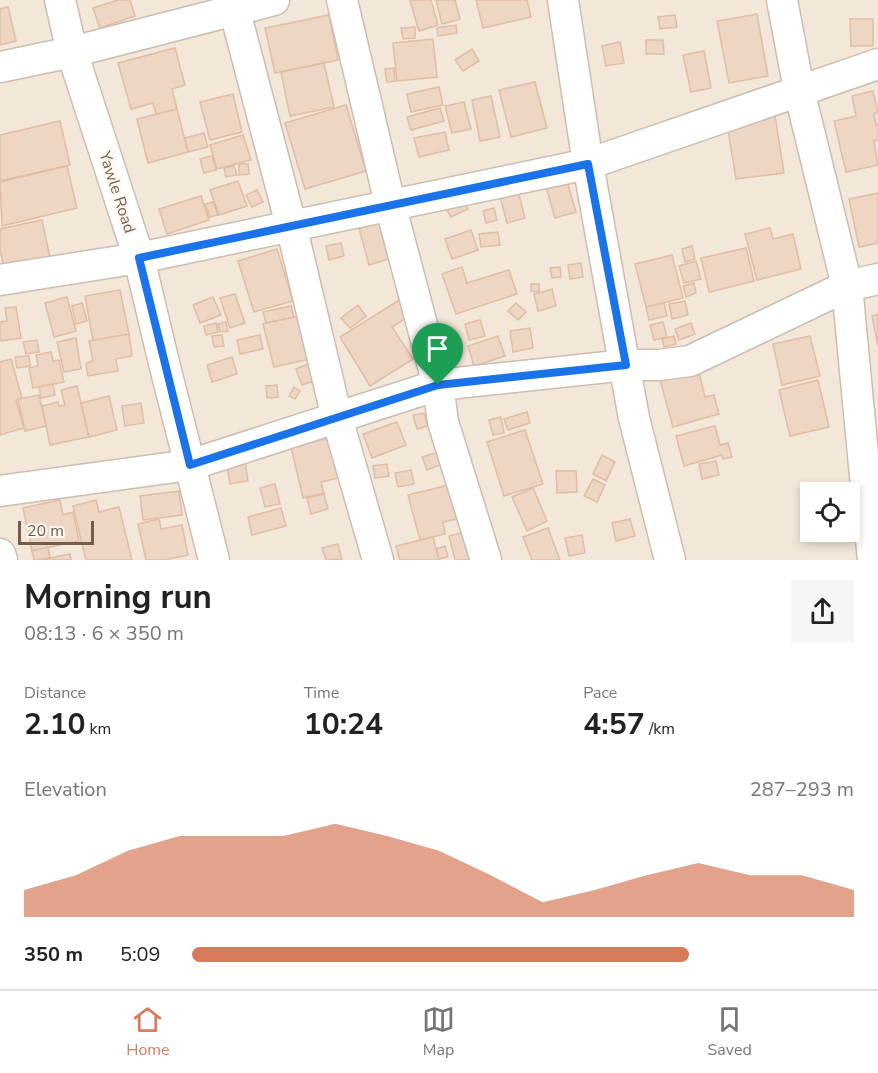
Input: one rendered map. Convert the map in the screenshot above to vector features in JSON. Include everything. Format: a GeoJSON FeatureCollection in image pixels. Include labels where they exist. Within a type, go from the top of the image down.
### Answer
{"type":"FeatureCollection","features":[{"type":"Feature","properties":{"kind":"street","name":"Yawle Road"},"geometry":{"type":"LineString","coordinates":[[60,0],[72,52],[139,258],[214,560]]}},
{"type":"Feature","properties":{"kind":"street"},"geometry":{"type":"LineString","coordinates":[[0,67],[72,52],[234,5],[274,0]]}},
{"type":"Feature","properties":{"kind":"street"},"geometry":{"type":"LineString","coordinates":[[342,0],[390,204],[438,385],[443,422],[486,560]]}},
{"type":"Feature","properties":{"kind":"street"},"geometry":{"type":"LineString","coordinates":[[563,0],[588,164],[634,418],[670,560]]}},
{"type":"Feature","properties":{"kind":"street"},"geometry":{"type":"LineString","coordinates":[[782,0],[799,90],[847,286],[873,560]]}},
{"type":"Feature","properties":{"kind":"street"},"geometry":{"type":"LineString","coordinates":[[234,5],[291,225],[337,418],[378,560]]}},
{"type":"Feature","properties":{"kind":"street"},"geometry":{"type":"LineString","coordinates":[[0,280],[139,258],[588,164],[878,64]]}},
{"type":"Feature","properties":{"kind":"street"},"geometry":{"type":"LineString","coordinates":[[0,491],[190,465],[438,385],[626,365],[659,365],[690,361],[847,286],[878,279]]}},
{"type":"Feature","properties":{"kind":"street"},"geometry":{"type":"LineString","coordinates":[[0,554],[2,560]]}},
{"type":"Feature","properties":{"kind":"shaded area"},"geometry":{"type":"Polygon","coordinates":[[[0,0],[878,0],[878,560],[0,560],[0,0]]]}},
{"type":"Feature","properties":{"kind":"building"},"geometry":{"type":"Polygon","coordinates":[[[118,0],[130,0],[135,16],[100,28],[93,8],[118,0]]]}},
{"type":"Feature","properties":{"kind":"building"},"geometry":{"type":"Polygon","coordinates":[[[431,0],[438,25],[419,31],[410,1],[431,0]]]}},
{"type":"Feature","properties":{"kind":"building"},"geometry":{"type":"Polygon","coordinates":[[[436,0],[455,0],[460,19],[442,24],[436,0]]]}},
{"type":"Feature","properties":{"kind":"building"},"geometry":{"type":"Polygon","coordinates":[[[476,0],[527,0],[531,17],[483,28],[476,0]]]}},
{"type":"Feature","properties":{"kind":"building"},"geometry":{"type":"Polygon","coordinates":[[[8,7],[16,41],[0,45],[0,9],[8,7]]]}},
{"type":"Feature","properties":{"kind":"building"},"geometry":{"type":"Polygon","coordinates":[[[757,14],[768,76],[729,83],[717,21],[757,14]]]}},
{"type":"Feature","properties":{"kind":"building"},"geometry":{"type":"Polygon","coordinates":[[[329,15],[338,60],[275,73],[265,28],[329,15]]]}},
{"type":"Feature","properties":{"kind":"building"},"geometry":{"type":"Polygon","coordinates":[[[675,15],[677,27],[660,29],[658,17],[675,15]]]}},
{"type":"Feature","properties":{"kind":"building"},"geometry":{"type":"Polygon","coordinates":[[[850,19],[873,19],[873,46],[851,46],[850,19]]]}},
{"type":"Feature","properties":{"kind":"building"},"geometry":{"type":"Polygon","coordinates":[[[456,25],[457,33],[438,36],[437,28],[456,25]]]}},
{"type":"Feature","properties":{"kind":"building"},"geometry":{"type":"Polygon","coordinates":[[[415,27],[415,38],[403,39],[401,28],[415,27]]]}},
{"type":"Feature","properties":{"kind":"building"},"geometry":{"type":"Polygon","coordinates":[[[433,39],[437,77],[397,81],[393,43],[433,39]]]}},
{"type":"Feature","properties":{"kind":"building"},"geometry":{"type":"Polygon","coordinates":[[[646,40],[663,40],[664,54],[646,54],[646,40]]]}},
{"type":"Feature","properties":{"kind":"building"},"geometry":{"type":"Polygon","coordinates":[[[620,42],[624,63],[606,66],[602,46],[620,42]]]}},
{"type":"Feature","properties":{"kind":"building"},"geometry":{"type":"Polygon","coordinates":[[[175,48],[185,85],[172,89],[177,109],[156,114],[153,103],[131,109],[118,63],[175,48]]]}},
{"type":"Feature","properties":{"kind":"building"},"geometry":{"type":"Polygon","coordinates":[[[472,49],[479,61],[463,71],[455,60],[472,49]]]}},
{"type":"Feature","properties":{"kind":"building"},"geometry":{"type":"Polygon","coordinates":[[[704,51],[711,88],[691,92],[683,55],[704,51]]]}},
{"type":"Feature","properties":{"kind":"building"},"geometry":{"type":"Polygon","coordinates":[[[324,63],[334,107],[290,116],[281,72],[324,63]]]}},
{"type":"Feature","properties":{"kind":"building"},"geometry":{"type":"Polygon","coordinates":[[[394,68],[395,81],[387,82],[385,69],[394,68]]]}},
{"type":"Feature","properties":{"kind":"building"},"geometry":{"type":"Polygon","coordinates":[[[535,82],[547,128],[511,137],[499,90],[535,82]]]}},
{"type":"Feature","properties":{"kind":"building"},"geometry":{"type":"Polygon","coordinates":[[[439,87],[443,105],[411,112],[407,94],[439,87]]]}},
{"type":"Feature","properties":{"kind":"building"},"geometry":{"type":"Polygon","coordinates":[[[873,91],[878,112],[874,114],[876,125],[878,124],[878,140],[874,141],[878,165],[846,172],[834,121],[856,116],[852,96],[873,91]]]}},
{"type":"Feature","properties":{"kind":"building"},"geometry":{"type":"Polygon","coordinates":[[[233,94],[242,132],[210,140],[200,102],[233,94]]]}},
{"type":"Feature","properties":{"kind":"building"},"geometry":{"type":"Polygon","coordinates":[[[491,96],[500,137],[480,141],[472,100],[491,96]]]}},
{"type":"Feature","properties":{"kind":"building"},"geometry":{"type":"Polygon","coordinates":[[[464,102],[471,129],[452,133],[445,106],[464,102]]]}},
{"type":"Feature","properties":{"kind":"building"},"geometry":{"type":"Polygon","coordinates":[[[346,105],[366,171],[305,189],[285,123],[346,105]]]}},
{"type":"Feature","properties":{"kind":"building"},"geometry":{"type":"Polygon","coordinates":[[[440,108],[444,121],[411,130],[407,117],[440,108]]]}},
{"type":"Feature","properties":{"kind":"building"},"geometry":{"type":"Polygon","coordinates":[[[177,109],[188,152],[148,163],[137,119],[177,109]]]}},
{"type":"Feature","properties":{"kind":"building"},"geometry":{"type":"Polygon","coordinates":[[[775,116],[784,173],[736,179],[727,124],[775,116]]]}},
{"type":"Feature","properties":{"kind":"building"},"geometry":{"type":"Polygon","coordinates":[[[60,121],[70,165],[0,181],[0,135],[60,121]]]}},
{"type":"Feature","properties":{"kind":"building"},"geometry":{"type":"Polygon","coordinates":[[[445,132],[449,150],[419,157],[414,138],[445,132]]]}},
{"type":"Feature","properties":{"kind":"building"},"geometry":{"type":"Polygon","coordinates":[[[204,133],[208,147],[188,152],[185,138],[204,133]]]}},
{"type":"Feature","properties":{"kind":"building"},"geometry":{"type":"Polygon","coordinates":[[[243,135],[251,160],[217,169],[210,145],[243,135]]]}},
{"type":"Feature","properties":{"kind":"building"},"geometry":{"type":"Polygon","coordinates":[[[212,156],[216,170],[204,173],[200,159],[212,156]]]}},
{"type":"Feature","properties":{"kind":"building"},"geometry":{"type":"Polygon","coordinates":[[[239,164],[248,164],[249,174],[239,175],[239,164]]]}},
{"type":"Feature","properties":{"kind":"building"},"geometry":{"type":"Polygon","coordinates":[[[67,166],[77,208],[2,226],[0,182],[67,166]]]}},
{"type":"Feature","properties":{"kind":"building"},"geometry":{"type":"Polygon","coordinates":[[[234,166],[237,175],[226,177],[224,168],[234,166]]]}},
{"type":"Feature","properties":{"kind":"building"},"geometry":{"type":"Polygon","coordinates":[[[565,174],[576,212],[555,218],[544,180],[565,174]]]}},
{"type":"Feature","properties":{"kind":"building"},"geometry":{"type":"Polygon","coordinates":[[[238,181],[247,206],[219,215],[210,190],[238,181]]]}},
{"type":"Feature","properties":{"kind":"building"},"geometry":{"type":"Polygon","coordinates":[[[516,184],[525,218],[507,223],[498,189],[516,184]]]}},
{"type":"Feature","properties":{"kind":"building"},"geometry":{"type":"Polygon","coordinates":[[[257,190],[263,202],[252,207],[246,195],[257,190]]]}},
{"type":"Feature","properties":{"kind":"building"},"geometry":{"type":"Polygon","coordinates":[[[878,193],[878,243],[859,247],[849,199],[878,193]]]}},
{"type":"Feature","properties":{"kind":"building"},"geometry":{"type":"Polygon","coordinates":[[[201,196],[209,220],[167,234],[159,209],[201,196]]]}},
{"type":"Feature","properties":{"kind":"building"},"geometry":{"type":"Polygon","coordinates":[[[462,198],[468,209],[451,217],[445,206],[462,198]]]}},
{"type":"Feature","properties":{"kind":"building"},"geometry":{"type":"Polygon","coordinates":[[[213,202],[218,215],[210,217],[205,204],[213,202]]]}},
{"type":"Feature","properties":{"kind":"building"},"geometry":{"type":"Polygon","coordinates":[[[494,208],[497,220],[486,223],[483,211],[494,208]]]}},
{"type":"Feature","properties":{"kind":"building"},"geometry":{"type":"Polygon","coordinates":[[[42,220],[50,258],[4,268],[0,249],[0,229],[42,220]]]}},
{"type":"Feature","properties":{"kind":"building"},"geometry":{"type":"Polygon","coordinates":[[[379,223],[389,259],[369,265],[359,228],[379,223]]]}},
{"type":"Feature","properties":{"kind":"building"},"geometry":{"type":"Polygon","coordinates":[[[770,228],[773,239],[793,234],[801,269],[757,280],[745,234],[770,228]]]}},
{"type":"Feature","properties":{"kind":"building"},"geometry":{"type":"Polygon","coordinates":[[[471,230],[478,250],[452,259],[445,239],[471,230]]]}},
{"type":"Feature","properties":{"kind":"building"},"geometry":{"type":"Polygon","coordinates":[[[498,232],[500,245],[481,247],[479,234],[498,232]]]}},
{"type":"Feature","properties":{"kind":"building"},"geometry":{"type":"Polygon","coordinates":[[[341,243],[344,256],[329,260],[326,246],[341,243]]]}},
{"type":"Feature","properties":{"kind":"building"},"geometry":{"type":"Polygon","coordinates":[[[692,246],[695,259],[685,262],[682,249],[692,246]]]}},
{"type":"Feature","properties":{"kind":"building"},"geometry":{"type":"Polygon","coordinates":[[[746,248],[754,281],[709,292],[701,258],[746,248]]]}},
{"type":"Feature","properties":{"kind":"building"},"geometry":{"type":"Polygon","coordinates":[[[277,249],[293,301],[254,312],[238,261],[277,249]]]}},
{"type":"Feature","properties":{"kind":"building"},"geometry":{"type":"Polygon","coordinates":[[[672,255],[683,298],[646,307],[635,264],[672,255]]]}},
{"type":"Feature","properties":{"kind":"building"},"geometry":{"type":"Polygon","coordinates":[[[696,261],[701,279],[684,283],[679,266],[696,261]]]}},
{"type":"Feature","properties":{"kind":"building"},"geometry":{"type":"Polygon","coordinates":[[[581,263],[583,277],[570,279],[568,265],[581,263]]]}},
{"type":"Feature","properties":{"kind":"building"},"geometry":{"type":"Polygon","coordinates":[[[462,267],[467,283],[509,270],[517,294],[456,314],[442,274],[462,267]]]}},
{"type":"Feature","properties":{"kind":"building"},"geometry":{"type":"Polygon","coordinates":[[[560,267],[561,277],[552,278],[550,268],[560,267]]]}},
{"type":"Feature","properties":{"kind":"building"},"geometry":{"type":"Polygon","coordinates":[[[694,283],[696,293],[686,297],[683,286],[694,283]]]}},
{"type":"Feature","properties":{"kind":"building"},"geometry":{"type":"Polygon","coordinates":[[[531,284],[539,284],[539,292],[531,291],[531,284]]]}},
{"type":"Feature","properties":{"kind":"building"},"geometry":{"type":"Polygon","coordinates":[[[552,289],[556,306],[538,311],[534,294],[552,289]]]}},
{"type":"Feature","properties":{"kind":"building"},"geometry":{"type":"Polygon","coordinates":[[[120,290],[129,334],[93,341],[85,296],[120,290]]]}},
{"type":"Feature","properties":{"kind":"building"},"geometry":{"type":"Polygon","coordinates":[[[235,294],[245,323],[230,328],[220,298],[235,294]]]}},
{"type":"Feature","properties":{"kind":"building"},"geometry":{"type":"Polygon","coordinates":[[[67,297],[76,331],[54,337],[45,303],[67,297]]]}},
{"type":"Feature","properties":{"kind":"building"},"geometry":{"type":"Polygon","coordinates":[[[213,297],[221,315],[200,323],[193,305],[213,297]]]}},
{"type":"Feature","properties":{"kind":"building"},"geometry":{"type":"Polygon","coordinates":[[[401,299],[411,315],[392,327],[413,359],[370,386],[340,337],[401,299]]]}},
{"type":"Feature","properties":{"kind":"building"},"geometry":{"type":"Polygon","coordinates":[[[685,301],[688,315],[672,319],[669,304],[685,301]]]}},
{"type":"Feature","properties":{"kind":"building"},"geometry":{"type":"Polygon","coordinates":[[[82,303],[87,321],[76,324],[72,306],[82,303]]]}},
{"type":"Feature","properties":{"kind":"building"},"geometry":{"type":"Polygon","coordinates":[[[516,303],[526,312],[518,320],[508,311],[516,303]]]}},
{"type":"Feature","properties":{"kind":"building"},"geometry":{"type":"Polygon","coordinates":[[[664,303],[667,316],[649,320],[646,307],[664,303]]]}},
{"type":"Feature","properties":{"kind":"building"},"geometry":{"type":"Polygon","coordinates":[[[358,305],[366,316],[350,328],[341,318],[358,305]]]}},
{"type":"Feature","properties":{"kind":"building"},"geometry":{"type":"Polygon","coordinates":[[[291,306],[294,317],[266,323],[263,312],[291,306]]]}},
{"type":"Feature","properties":{"kind":"building"},"geometry":{"type":"Polygon","coordinates":[[[16,307],[21,338],[0,341],[0,322],[7,321],[5,308],[16,307]]]}},
{"type":"Feature","properties":{"kind":"building"},"geometry":{"type":"Polygon","coordinates":[[[878,314],[878,346],[872,316],[878,314]]]}},
{"type":"Feature","properties":{"kind":"building"},"geometry":{"type":"Polygon","coordinates":[[[299,316],[310,359],[274,367],[263,324],[299,316]]]}},
{"type":"Feature","properties":{"kind":"building"},"geometry":{"type":"Polygon","coordinates":[[[480,320],[485,336],[469,340],[465,324],[480,320]]]}},
{"type":"Feature","properties":{"kind":"building"},"geometry":{"type":"Polygon","coordinates":[[[226,322],[228,331],[220,332],[218,324],[226,322]]]}},
{"type":"Feature","properties":{"kind":"building"},"geometry":{"type":"Polygon","coordinates":[[[663,322],[667,337],[654,340],[650,325],[663,322]]]}},
{"type":"Feature","properties":{"kind":"building"},"geometry":{"type":"Polygon","coordinates":[[[216,323],[218,332],[206,335],[204,326],[216,323]]]}},
{"type":"Feature","properties":{"kind":"building"},"geometry":{"type":"Polygon","coordinates":[[[691,323],[695,334],[679,340],[675,329],[691,323]]]}},
{"type":"Feature","properties":{"kind":"building"},"geometry":{"type":"Polygon","coordinates":[[[530,328],[533,348],[513,352],[510,331],[530,328]]]}},
{"type":"Feature","properties":{"kind":"building"},"geometry":{"type":"Polygon","coordinates":[[[129,334],[132,356],[116,359],[118,371],[88,376],[86,363],[93,361],[89,341],[129,334]]]}},
{"type":"Feature","properties":{"kind":"building"},"geometry":{"type":"Polygon","coordinates":[[[222,335],[224,346],[214,347],[212,336],[222,335]]]}},
{"type":"Feature","properties":{"kind":"building"},"geometry":{"type":"Polygon","coordinates":[[[260,335],[263,349],[240,354],[237,340],[260,335]]]}},
{"type":"Feature","properties":{"kind":"building"},"geometry":{"type":"Polygon","coordinates":[[[498,336],[505,356],[474,366],[468,346],[498,336]]]}},
{"type":"Feature","properties":{"kind":"building"},"geometry":{"type":"Polygon","coordinates":[[[674,336],[676,344],[664,347],[662,339],[674,336]]]}},
{"type":"Feature","properties":{"kind":"building"},"geometry":{"type":"Polygon","coordinates":[[[810,336],[820,376],[782,385],[773,344],[810,336]]]}},
{"type":"Feature","properties":{"kind":"building"},"geometry":{"type":"Polygon","coordinates":[[[76,338],[81,369],[64,372],[57,342],[76,338]]]}},
{"type":"Feature","properties":{"kind":"building"},"geometry":{"type":"Polygon","coordinates":[[[37,340],[39,352],[26,354],[23,342],[37,340]]]}},
{"type":"Feature","properties":{"kind":"building"},"geometry":{"type":"Polygon","coordinates":[[[51,352],[53,361],[59,360],[64,382],[33,388],[29,368],[38,366],[36,355],[51,352]]]}},
{"type":"Feature","properties":{"kind":"building"},"geometry":{"type":"Polygon","coordinates":[[[29,356],[30,366],[17,368],[15,357],[29,356]]]}},
{"type":"Feature","properties":{"kind":"building"},"geometry":{"type":"Polygon","coordinates":[[[232,357],[237,374],[212,382],[207,365],[232,357]]]}},
{"type":"Feature","properties":{"kind":"building"},"geometry":{"type":"Polygon","coordinates":[[[11,359],[22,398],[16,400],[24,428],[0,435],[0,362],[11,359]]]}},
{"type":"Feature","properties":{"kind":"building"},"geometry":{"type":"Polygon","coordinates":[[[308,364],[314,381],[302,385],[296,369],[308,364]]]}},
{"type":"Feature","properties":{"kind":"building"},"geometry":{"type":"Polygon","coordinates":[[[698,369],[705,397],[714,395],[719,414],[673,427],[660,380],[698,369]]]}},
{"type":"Feature","properties":{"kind":"building"},"geometry":{"type":"Polygon","coordinates":[[[818,380],[829,427],[790,436],[779,390],[818,380]]]}},
{"type":"Feature","properties":{"kind":"building"},"geometry":{"type":"Polygon","coordinates":[[[53,384],[55,395],[41,398],[39,387],[53,384]]]}},
{"type":"Feature","properties":{"kind":"building"},"geometry":{"type":"Polygon","coordinates":[[[277,385],[278,397],[267,398],[266,386],[277,385]]]}},
{"type":"Feature","properties":{"kind":"building"},"geometry":{"type":"Polygon","coordinates":[[[77,386],[89,437],[50,445],[42,406],[58,402],[59,406],[65,405],[61,390],[77,386]]]}},
{"type":"Feature","properties":{"kind":"building"},"geometry":{"type":"Polygon","coordinates":[[[294,387],[300,391],[295,399],[289,396],[294,387]]]}},
{"type":"Feature","properties":{"kind":"building"},"geometry":{"type":"Polygon","coordinates":[[[39,395],[46,426],[25,431],[18,399],[39,395]]]}},
{"type":"Feature","properties":{"kind":"building"},"geometry":{"type":"Polygon","coordinates":[[[109,396],[117,430],[89,437],[81,403],[109,396]]]}},
{"type":"Feature","properties":{"kind":"building"},"geometry":{"type":"Polygon","coordinates":[[[141,403],[144,423],[125,426],[122,406],[141,403]]]}},
{"type":"Feature","properties":{"kind":"building"},"geometry":{"type":"Polygon","coordinates":[[[527,412],[530,423],[508,430],[504,419],[527,412]]]}},
{"type":"Feature","properties":{"kind":"building"},"geometry":{"type":"Polygon","coordinates":[[[424,413],[428,426],[417,429],[413,415],[424,413]]]}},
{"type":"Feature","properties":{"kind":"building"},"geometry":{"type":"Polygon","coordinates":[[[501,417],[504,433],[493,435],[489,420],[501,417]]]}},
{"type":"Feature","properties":{"kind":"building"},"geometry":{"type":"Polygon","coordinates":[[[397,422],[406,445],[372,458],[363,434],[397,422]]]}},
{"type":"Feature","properties":{"kind":"building"},"geometry":{"type":"Polygon","coordinates":[[[715,426],[720,445],[728,443],[732,457],[723,459],[722,455],[684,466],[676,436],[715,426]]]}},
{"type":"Feature","properties":{"kind":"building"},"geometry":{"type":"Polygon","coordinates":[[[525,430],[543,484],[504,496],[487,442],[525,430]]]}},
{"type":"Feature","properties":{"kind":"building"},"geometry":{"type":"Polygon","coordinates":[[[329,438],[339,478],[321,482],[324,493],[303,498],[291,447],[329,438]]]}},
{"type":"Feature","properties":{"kind":"building"},"geometry":{"type":"Polygon","coordinates":[[[438,452],[442,464],[427,470],[422,457],[438,452]]]}},
{"type":"Feature","properties":{"kind":"building"},"geometry":{"type":"Polygon","coordinates":[[[602,455],[615,462],[606,481],[593,474],[602,455]]]}},
{"type":"Feature","properties":{"kind":"building"},"geometry":{"type":"Polygon","coordinates":[[[716,461],[719,475],[702,479],[699,464],[716,461]]]}},
{"type":"Feature","properties":{"kind":"building"},"geometry":{"type":"Polygon","coordinates":[[[245,462],[248,481],[230,484],[227,465],[245,462]]]}},
{"type":"Feature","properties":{"kind":"building"},"geometry":{"type":"Polygon","coordinates":[[[387,464],[389,476],[375,478],[373,466],[387,464]]]}},
{"type":"Feature","properties":{"kind":"building"},"geometry":{"type":"Polygon","coordinates":[[[411,470],[414,484],[398,487],[395,473],[411,470]]]}},
{"type":"Feature","properties":{"kind":"building"},"geometry":{"type":"Polygon","coordinates":[[[556,471],[576,471],[577,492],[557,493],[556,471]]]}},
{"type":"Feature","properties":{"kind":"building"},"geometry":{"type":"Polygon","coordinates":[[[593,479],[605,485],[597,502],[584,496],[593,479]]]}},
{"type":"Feature","properties":{"kind":"building"},"geometry":{"type":"Polygon","coordinates":[[[275,484],[280,504],[265,507],[260,488],[275,484]]]}},
{"type":"Feature","properties":{"kind":"building"},"geometry":{"type":"Polygon","coordinates":[[[453,484],[462,518],[443,522],[445,534],[420,540],[408,495],[453,484]]]}},
{"type":"Feature","properties":{"kind":"building"},"geometry":{"type":"Polygon","coordinates":[[[533,488],[547,521],[527,531],[512,497],[533,488]]]}},
{"type":"Feature","properties":{"kind":"building"},"geometry":{"type":"Polygon","coordinates":[[[179,491],[182,515],[143,520],[140,496],[179,491]]]}},
{"type":"Feature","properties":{"kind":"building"},"geometry":{"type":"Polygon","coordinates":[[[324,494],[328,509],[311,514],[307,498],[324,494]]]}},
{"type":"Feature","properties":{"kind":"building"},"geometry":{"type":"Polygon","coordinates":[[[60,500],[63,515],[73,512],[79,541],[32,551],[23,508],[60,500]]]}},
{"type":"Feature","properties":{"kind":"building"},"geometry":{"type":"Polygon","coordinates":[[[96,500],[99,512],[119,507],[132,560],[86,560],[73,506],[96,500]]]}},
{"type":"Feature","properties":{"kind":"building"},"geometry":{"type":"Polygon","coordinates":[[[281,508],[286,526],[252,535],[248,517],[281,508]]]}},
{"type":"Feature","properties":{"kind":"building"},"geometry":{"type":"Polygon","coordinates":[[[159,519],[161,529],[182,525],[188,555],[164,560],[146,560],[138,524],[159,519]]]}},
{"type":"Feature","properties":{"kind":"building"},"geometry":{"type":"Polygon","coordinates":[[[630,519],[635,536],[616,541],[612,523],[630,519]]]}},
{"type":"Feature","properties":{"kind":"building"},"geometry":{"type":"Polygon","coordinates":[[[548,528],[560,560],[532,560],[523,537],[548,528]]]}},
{"type":"Feature","properties":{"kind":"building"},"geometry":{"type":"Polygon","coordinates":[[[468,531],[476,560],[455,560],[449,536],[468,531]]]}},
{"type":"Feature","properties":{"kind":"building"},"geometry":{"type":"Polygon","coordinates":[[[582,535],[585,553],[569,556],[565,538],[582,535]]]}},
{"type":"Feature","properties":{"kind":"building"},"geometry":{"type":"Polygon","coordinates":[[[433,537],[439,560],[400,560],[396,546],[433,537]]]}},
{"type":"Feature","properties":{"kind":"building"},"geometry":{"type":"Polygon","coordinates":[[[338,544],[342,559],[326,560],[322,548],[338,544]]]}},
{"type":"Feature","properties":{"kind":"building"},"geometry":{"type":"Polygon","coordinates":[[[445,546],[448,557],[439,559],[436,549],[445,546]]]}},
{"type":"Feature","properties":{"kind":"building"},"geometry":{"type":"Polygon","coordinates":[[[48,547],[50,558],[34,560],[32,551],[48,547]]]}},
{"type":"Feature","properties":{"kind":"building"},"geometry":{"type":"Polygon","coordinates":[[[70,554],[71,560],[40,560],[70,554]]]}},
{"type":"Feature","properties":{"kind":"route"},"geometry":{"type":"LineString","coordinates":[[588,164],[626,365],[438,385],[190,465],[139,258],[588,164]]}}]}
